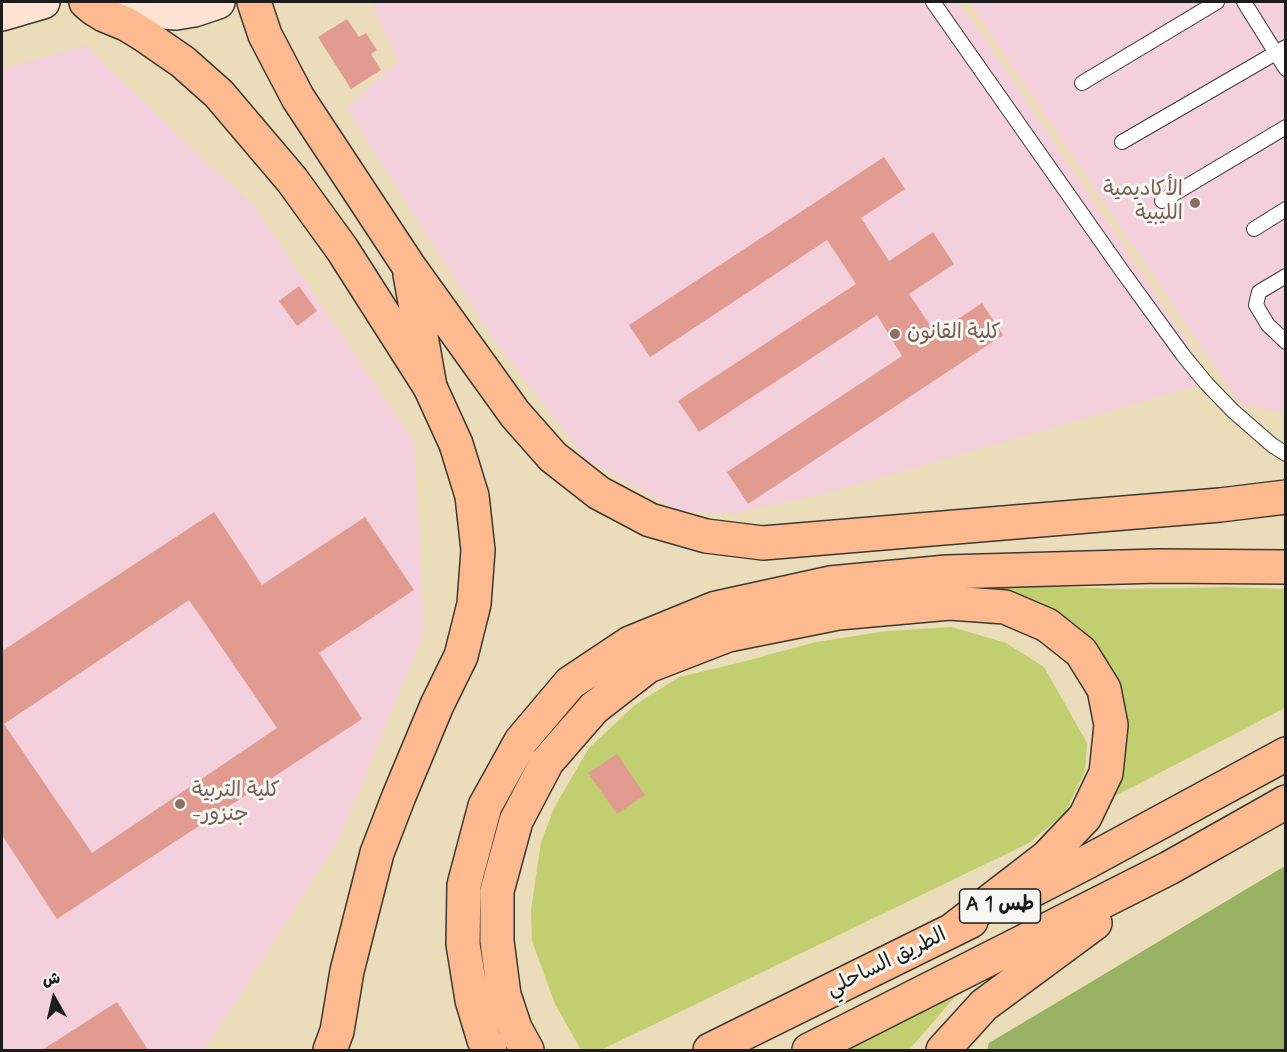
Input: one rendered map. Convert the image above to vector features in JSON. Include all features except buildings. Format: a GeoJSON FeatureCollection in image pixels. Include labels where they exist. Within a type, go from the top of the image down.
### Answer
{"type":"FeatureCollection","features":[{"type":"Feature","properties":{"kind":"main road"},"geometry":{"type":"LineString","coordinates":[[86,2],[104,15],[144,35],[183,62],[219,94],[292,180],[342,249],[430,387],[456,444],[472,496],[478,550],[474,604],[461,656],[437,705],[377,853],[347,971],[336,1044]]}},
{"type":"Feature","properties":{"kind":"main road"},"geometry":{"type":"LineString","coordinates":[[254,2],[265,35],[298,98],[408,265],[515,414],[553,457],[598,493],[650,520],[706,537],[764,543],[1208,506],[1286,497]]}},
{"type":"Feature","properties":{"kind":"main road"},"geometry":{"type":"LineString","coordinates":[[408,265],[430,387]]}},
{"type":"Feature","properties":{"kind":"main road"},"geometry":{"type":"LineString","coordinates":[[487,1045],[472,1000],[463,944],[464,885],[484,806],[521,741],[570,683],[630,643],[716,608],[830,583],[947,572],[1158,566],[1286,567]]}},
{"type":"Feature","properties":{"kind":"main road"},"geometry":{"type":"LineString","coordinates":[[521,1039],[504,995],[496,940],[496,891],[516,821],[547,762],[594,708],[648,666],[728,635],[838,613],[950,603],[1005,607],[1047,625],[1081,652],[1104,689],[1112,725],[1106,773],[1085,818],[1047,857],[951,931]]}},
{"type":"Feature","properties":{"kind":"main road","name":"الطريق الساحلي"},"geometry":{"type":"LineString","coordinates":[[710,1050],[1087,862],[1286,754]]}},
{"type":"Feature","properties":{"kind":"main road","name":"الطريق الساحلي"},"geometry":{"type":"LineString","coordinates":[[809,1050],[1169,868],[1286,802]]}},
{"type":"Feature","properties":{"kind":"main road"},"geometry":{"type":"LineString","coordinates":[[943,1050],[984,1005],[1169,868]]}},
{"type":"Feature","properties":{"kind":"street"},"geometry":{"type":"LineString","coordinates":[[2,14],[43,2]]}},
{"type":"Feature","properties":{"kind":"street"},"geometry":{"type":"LineString","coordinates":[[105,2],[130,9],[176,13],[219,2]]}},
{"type":"Feature","properties":{"kind":"lane"},"geometry":{"type":"LineString","coordinates":[[933,2],[1183,355],[1233,411],[1272,445],[1286,454]]}},
{"type":"Feature","properties":{"kind":"lane"},"geometry":{"type":"LineString","coordinates":[[1082,83],[1216,2]]}},
{"type":"Feature","properties":{"kind":"lane"},"geometry":{"type":"LineString","coordinates":[[1244,2],[1281,50],[1286,69]]}},
{"type":"Feature","properties":{"kind":"lane"},"geometry":{"type":"LineString","coordinates":[[1122,142],[1281,50]]}},
{"type":"Feature","properties":{"kind":"lane"},"geometry":{"type":"LineString","coordinates":[[1162,201],[1286,127]]}},
{"type":"Feature","properties":{"kind":"lane"},"geometry":{"type":"LineString","coordinates":[[1254,229],[1286,209]]}},
{"type":"Feature","properties":{"kind":"lane"},"geometry":{"type":"LineString","coordinates":[[1284,278],[1259,292],[1256,305],[1268,325],[1286,342]]}},
{"type":"Feature","properties":{"kind":"shaded area"},"geometry":{"type":"Polygon","coordinates":[[[370,2],[957,2],[986,40],[1213,381],[831,492],[731,514],[680,511],[587,460],[494,340],[346,108],[399,61],[370,2]]]}},
{"type":"Feature","properties":{"kind":"shaded area","name":"الأكاديمية الليبية"},"geometry":{"type":"Polygon","coordinates":[[[969,2],[1285,2],[1285,413],[1240,404],[969,2]]]}},
{"type":"Feature","properties":{"kind":"shaded area"},"geometry":{"type":"Polygon","coordinates":[[[85,45],[256,209],[414,441],[424,632],[340,837],[203,1050],[2,1050],[2,69],[85,45]]]}},
{"type":"Feature","properties":{"kind":"green space"},"geometry":{"type":"Polygon","coordinates":[[[976,584],[1121,589],[1224,587],[1285,589],[1285,708],[1113,797],[1128,735],[1118,691],[1035,605],[976,584]]]}},
{"type":"Feature","properties":{"kind":"green space"},"geometry":{"type":"Polygon","coordinates":[[[952,627],[1006,643],[1044,667],[1087,743],[1085,772],[1065,813],[1029,843],[601,1050],[581,1050],[555,1004],[532,941],[531,910],[541,842],[555,806],[589,748],[635,705],[679,677],[816,642],[886,631],[952,627]]]}},
{"type":"Feature","properties":{"kind":"green space"},"geometry":{"type":"Polygon","coordinates":[[[1285,866],[1285,1050],[987,1050],[989,1043],[1285,866]]]}},
{"type":"Feature","properties":{"kind":"green space"},"geometry":{"type":"Polygon","coordinates":[[[961,990],[909,1050],[846,1050],[961,990]]]}},
{"type":"Feature","properties":{"kind":"place","name":"الأكاديمية الليبية"},"geometry":{"type":"Point","coordinates":[1195,203]}},
{"type":"Feature","properties":{"kind":"place","name":"كلية القانون"},"geometry":{"type":"Point","coordinates":[895,334]}},
{"type":"Feature","properties":{"kind":"place","name":"كلية التربية -جنزور"},"geometry":{"type":"Point","coordinates":[180,804]}}]}
